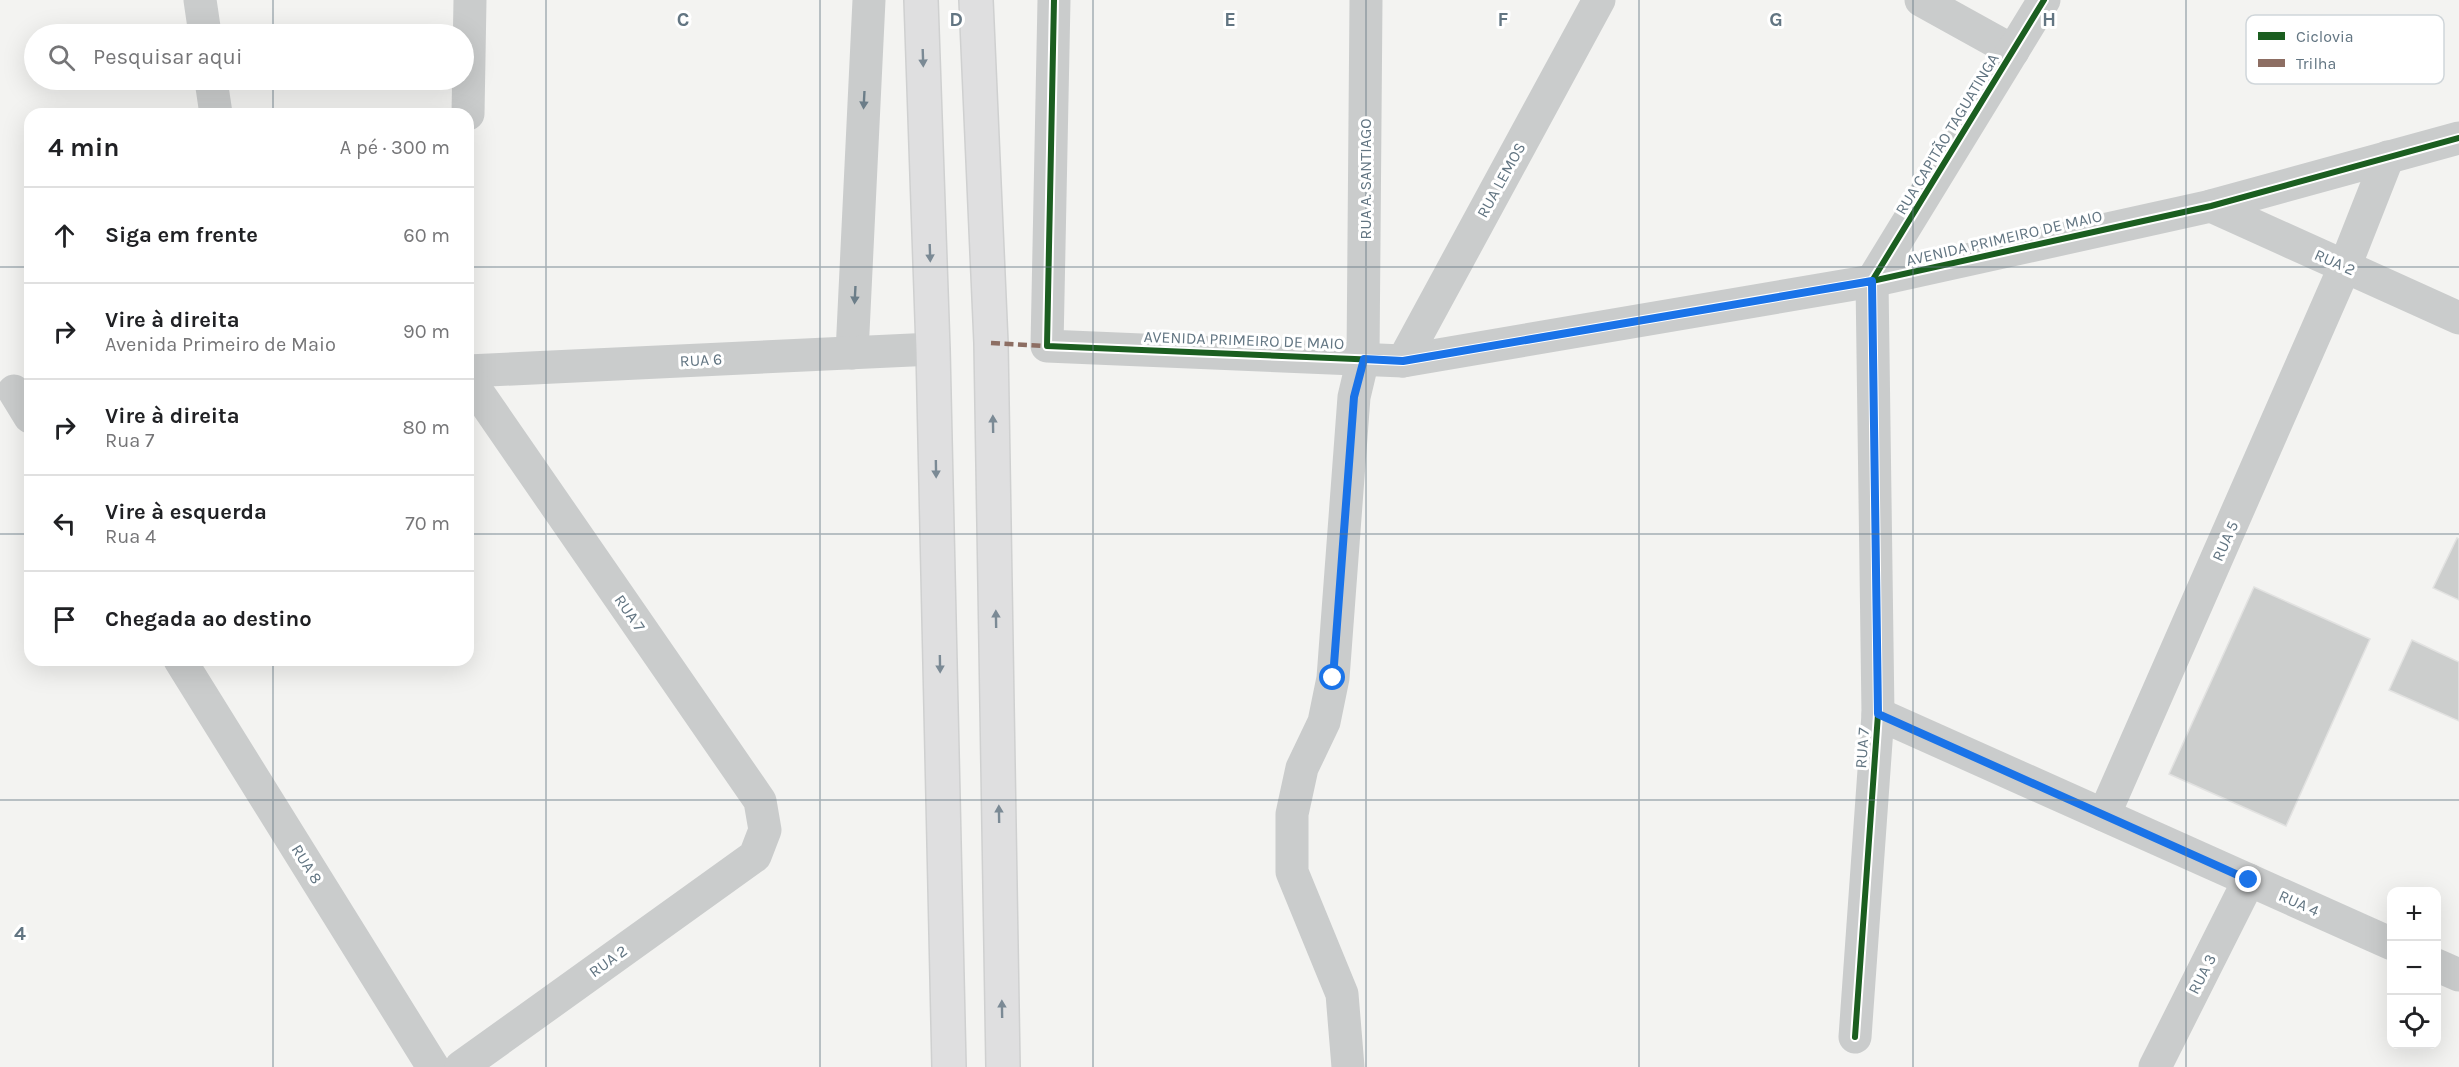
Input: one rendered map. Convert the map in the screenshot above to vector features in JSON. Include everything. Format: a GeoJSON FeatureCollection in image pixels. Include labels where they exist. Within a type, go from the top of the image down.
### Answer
{"type":"FeatureCollection","features":[{"type":"Feature","properties":{"kind":"highway"},"geometry":{"type":"LineString","coordinates":[[921,0],[933,348],[949,1067]]}},
{"type":"Feature","properties":{"kind":"highway"},"geometry":{"type":"LineString","coordinates":[[976,0],[991,343],[1004,1067]]}},
{"type":"Feature","properties":{"kind":"street"},"geometry":{"type":"LineString","coordinates":[[200,0],[204,24]]}},
{"type":"Feature","properties":{"kind":"street"},"geometry":{"type":"LineString","coordinates":[[470,0],[470,24]]}},
{"type":"Feature","properties":{"kind":"street"},"geometry":{"type":"LineString","coordinates":[[852,353],[869,0]]}},
{"type":"Feature","properties":{"kind":"street","name":"AVENIDA PRIMEIRO DE MAIO"},"geometry":{"type":"LineString","coordinates":[[1054,0],[1047,346],[1403,361],[1872,281],[2211,206],[2459,138]]}},
{"type":"Feature","properties":{"kind":"street","name":"RUA A. SANTIAGO"},"geometry":{"type":"LineString","coordinates":[[1348,1067],[1342,994],[1292,872],[1292,814],[1302,768],[1324,722],[1333,678],[1354,397],[1364,359],[1366,0]]}},
{"type":"Feature","properties":{"kind":"street","name":"RUA LEMOS"},"geometry":{"type":"LineString","coordinates":[[1403,361],[1599,0]]}},
{"type":"Feature","properties":{"kind":"street"},"geometry":{"type":"LineString","coordinates":[[1921,0],[2013,51]]}},
{"type":"Feature","properties":{"kind":"street","name":"RUA CAPITÃO TAGUATINGA"},"geometry":{"type":"LineString","coordinates":[[1872,281],[2044,0]]}},
{"type":"Feature","properties":{"kind":"street"},"geometry":{"type":"LineString","coordinates":[[212,90],[215,108]]}},
{"type":"Feature","properties":{"kind":"street"},"geometry":{"type":"LineString","coordinates":[[468,90],[468,108]]}},
{"type":"Feature","properties":{"kind":"street","name":"RUA 5"},"geometry":{"type":"LineString","coordinates":[[2104,815],[2345,267],[2388,157]]}},
{"type":"Feature","properties":{"kind":"street","name":"RUA 2"},"geometry":{"type":"LineString","coordinates":[[2211,206],[2459,318]]}},
{"type":"Feature","properties":{"kind":"street","name":"RUA 7"},"geometry":{"type":"LineString","coordinates":[[1855,1036],[1878,714],[1872,281]]}},
{"type":"Feature","properties":{"kind":"street","name":"RUA 6"},"geometry":{"type":"LineString","coordinates":[[474,371],[933,348]]}},
{"type":"Feature","properties":{"kind":"street","name":"RUA 7"},"geometry":{"type":"LineString","coordinates":[[474,387],[760,801],[765,830],[755,856]]}},
{"type":"Feature","properties":{"kind":"street","name":"RUA 8"},"geometry":{"type":"LineString","coordinates":[[184,666],[433,1067]]}},
{"type":"Feature","properties":{"kind":"street","name":"RUA 4"},"geometry":{"type":"LineString","coordinates":[[1878,714],[2387,942]]}},
{"type":"Feature","properties":{"kind":"street","name":"RUA 2"},"geometry":{"type":"LineString","coordinates":[[461,1067],[755,856]]}},
{"type":"Feature","properties":{"kind":"street","name":"RUA 3"},"geometry":{"type":"LineString","coordinates":[[2155,1067],[2249,880]]}},
{"type":"Feature","properties":{"kind":"street"},"geometry":{"type":"LineString","coordinates":[[2441,966],[2459,975]]}},
{"type":"Feature","properties":{"kind":"building"},"geometry":{"type":"Polygon","coordinates":[[[2457,538],[2459,539],[2459,600],[2433,588],[2457,538]]]}},
{"type":"Feature","properties":{"kind":"building"},"geometry":{"type":"Polygon","coordinates":[[[2254,587],[2370,639],[2286,826],[2169,774],[2254,587]]]}},
{"type":"Feature","properties":{"kind":"building"},"geometry":{"type":"Polygon","coordinates":[[[2412,640],[2459,662],[2459,721],[2389,690],[2412,640]]]}},
{"type":"Feature","properties":{"kind":"marked path"},"geometry":{"type":"LineString","coordinates":[[991,343],[1047,346]]}},
{"type":"Feature","properties":{"kind":"cycle path"},"geometry":{"type":"LineString","coordinates":[[1054,0],[1047,346],[1403,361],[1872,281],[2211,206],[2459,138]]}},
{"type":"Feature","properties":{"kind":"cycle path"},"geometry":{"type":"LineString","coordinates":[[1855,1037],[1878,714],[1872,281],[2044,0]]}},
{"type":"Feature","properties":{"kind":"route"},"geometry":{"type":"LineString","coordinates":[[1333,678],[1354,397],[1364,359],[1403,361],[1872,281],[1878,714],[2249,880]]}}]}
